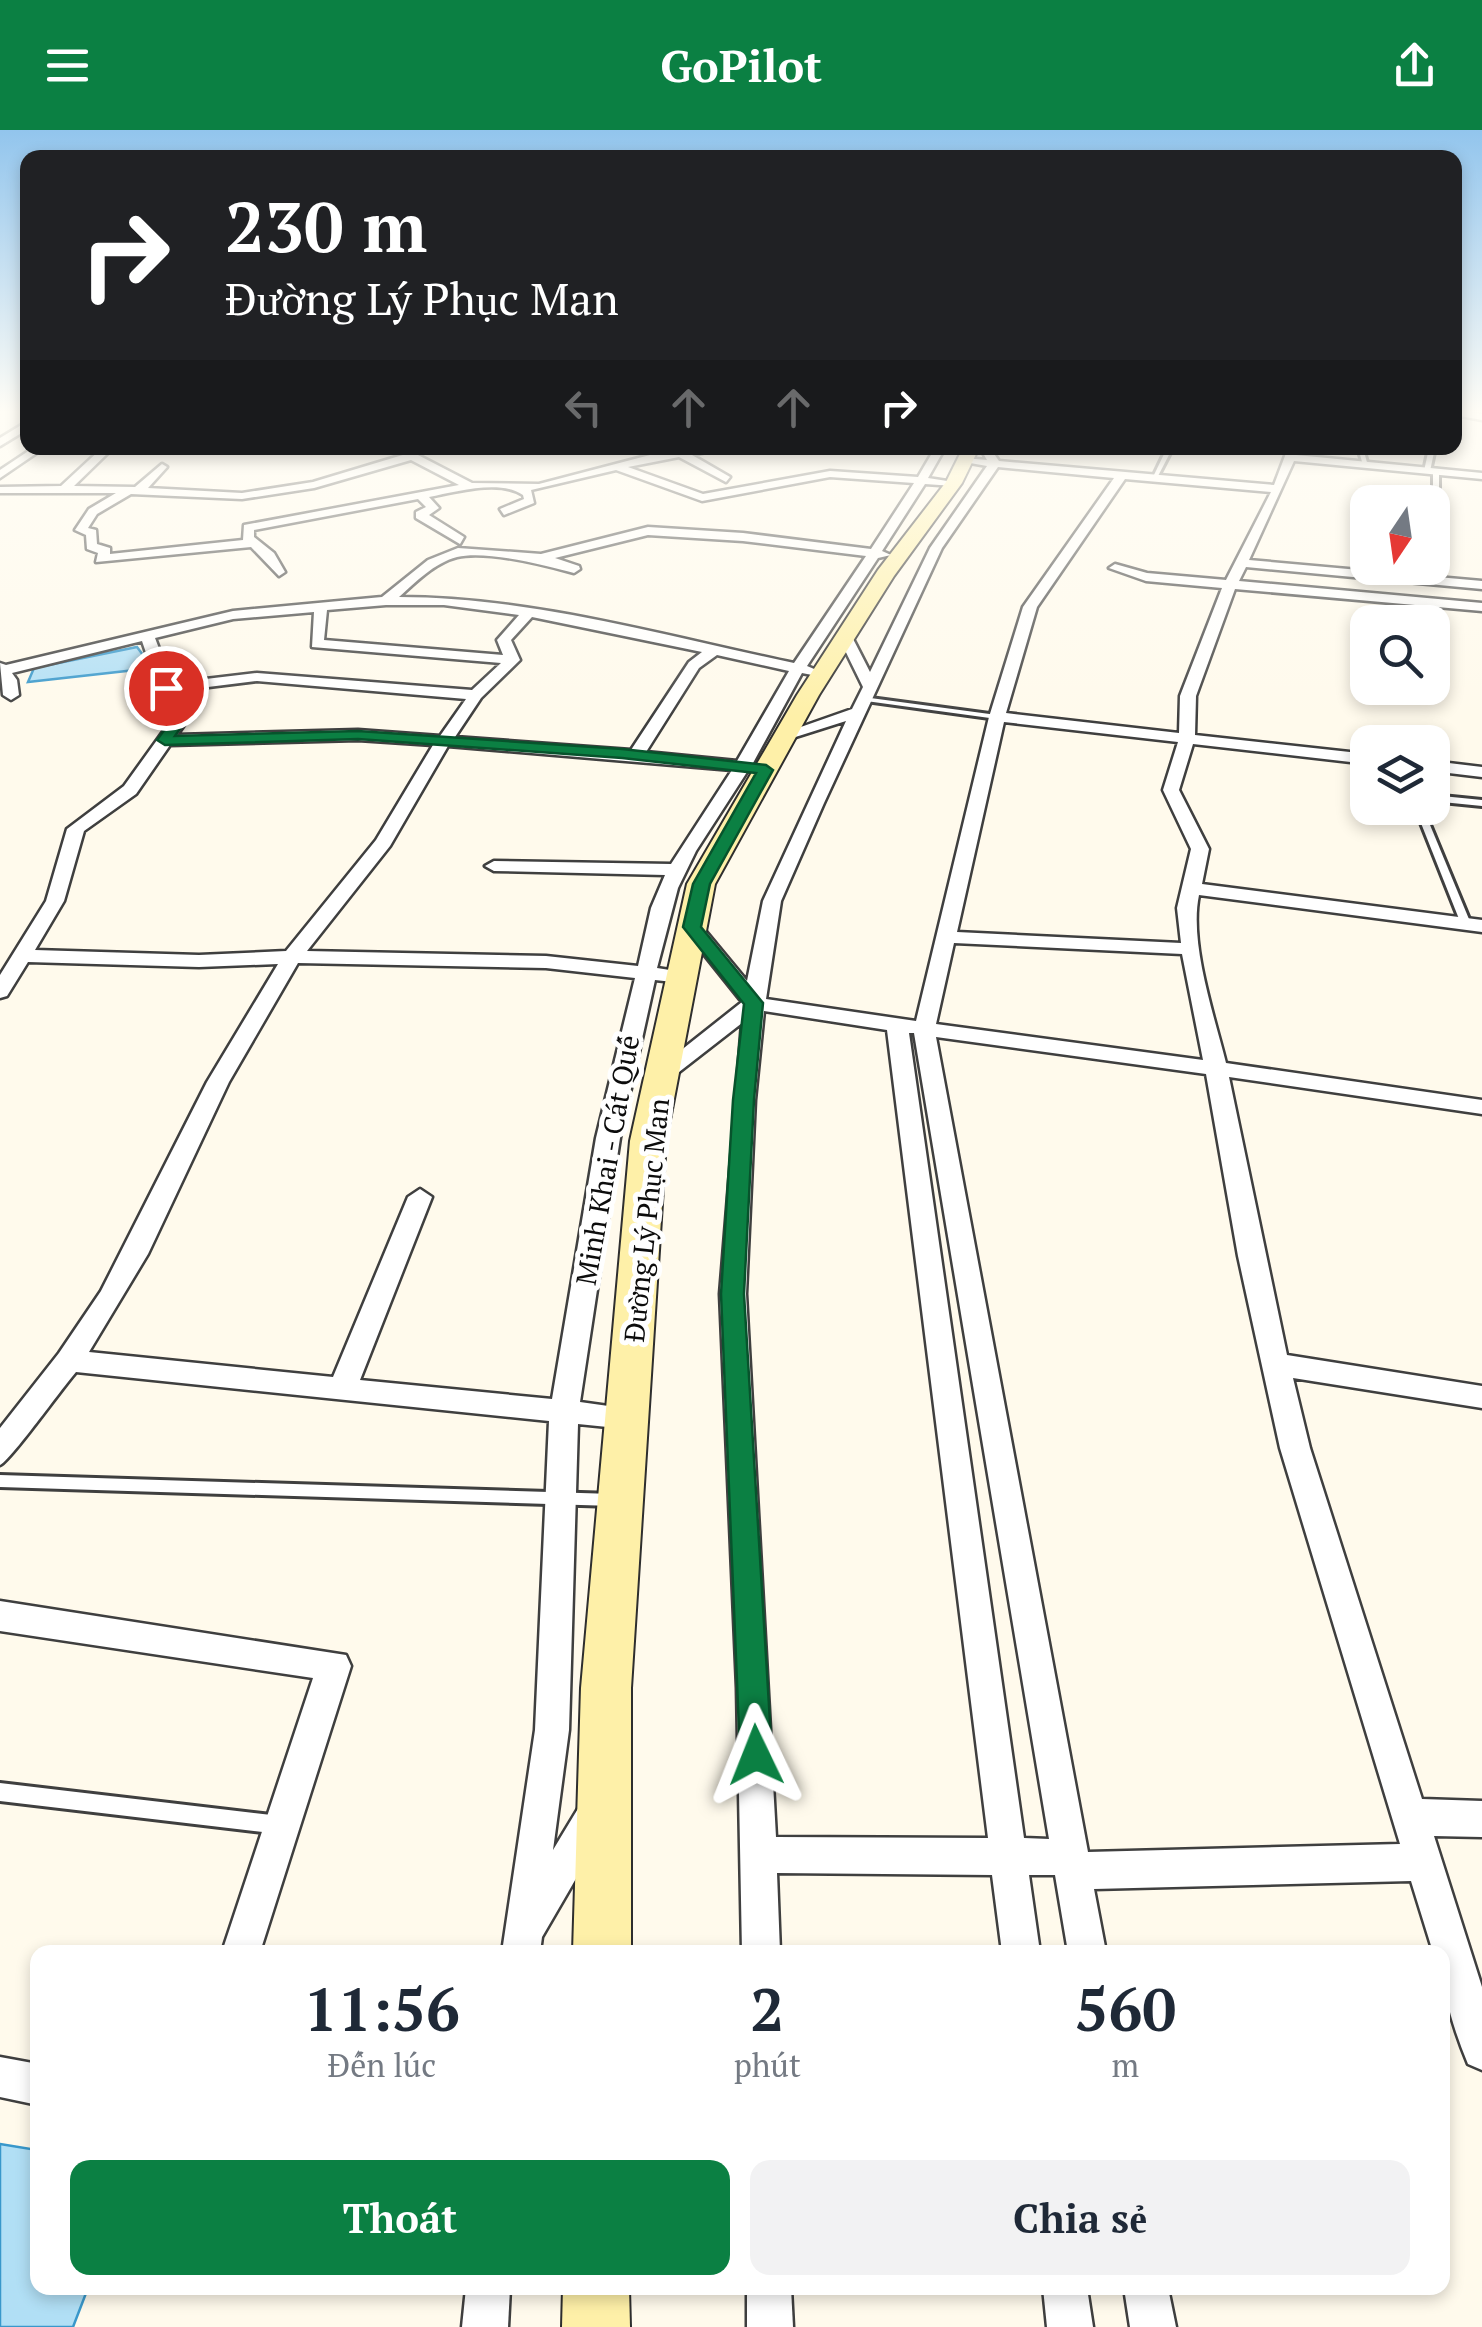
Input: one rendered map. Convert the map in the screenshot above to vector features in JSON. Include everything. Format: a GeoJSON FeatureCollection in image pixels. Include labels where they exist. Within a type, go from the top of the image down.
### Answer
{"type":"FeatureCollection","features":[{"type":"Feature","properties":{"kind":"main road","name":"Đường Lý Phục Man"},"geometry":{"type":"LineString","coordinates":[[602,1945],[606,1688],[648,1141],[701,884],[754,768],[786,735],[810,671],[845,636],[886,556],[922,512]]}},
{"type":"Feature","properties":{"kind":"main road"},"geometry":{"type":"LineString","coordinates":[[596,2295],[596,2327]]}},
{"type":"Feature","properties":{"kind":"street"},"geometry":{"type":"LineString","coordinates":[[94,512],[81,530],[92,533],[91,546],[106,551],[100,559],[254,542]]}},
{"type":"Feature","properties":{"kind":"street"},"geometry":{"type":"LineString","coordinates":[[279,572],[270,556],[248,538],[248,528],[337,512]]}},
{"type":"Feature","properties":{"kind":"street"},"geometry":{"type":"LineString","coordinates":[[426,512],[420,515],[460,540]]}},
{"type":"Feature","properties":{"kind":"street"},"geometry":{"type":"LineString","coordinates":[[761,1945],[754,1688],[732,1294],[754,1003],[772,901],[814,802],[936,548],[947,512]]}},
{"type":"Feature","properties":{"kind":"street"},"geometry":{"type":"LineString","coordinates":[[1020,1945],[908,1138],[910,1028],[946,937],[997,718],[1030,607],[1096,512]]}},
{"type":"Feature","properties":{"kind":"street"},"geometry":{"type":"LineString","coordinates":[[1267,512],[1230,584],[1188,696],[1187,738],[1171,790],[1200,848],[1187,908],[1192,949],[1251,1256],[1295,1448],[1448,1945]]}},
{"type":"Feature","properties":{"kind":"street"},"geometry":{"type":"LineString","coordinates":[[540,558],[648,531],[744,537],[886,556]]}},
{"type":"Feature","properties":{"kind":"street"},"geometry":{"type":"LineString","coordinates":[[386,601],[416,574],[458,552],[540,558],[574,569]]}},
{"type":"Feature","properties":{"kind":"street","name":"Minh Khai - Cát Quế"},"geometry":{"type":"LineString","coordinates":[[522,1944],[552,1730],[564,1412],[608,1138],[643,973],[675,870],[754,768],[810,671],[886,556]]}},
{"type":"Feature","properties":{"kind":"street"},"geometry":{"type":"LineString","coordinates":[[1241,562],[1482,584]]}},
{"type":"Feature","properties":{"kind":"street"},"geometry":{"type":"LineString","coordinates":[[1115,568],[1146,576],[1482,607]]}},
{"type":"Feature","properties":{"kind":"street"},"geometry":{"type":"LineString","coordinates":[[10,696],[10,680],[1,669],[233,615],[386,601],[444,602],[529,612],[810,671]]}},
{"type":"Feature","properties":{"kind":"street"},"geometry":{"type":"LineString","coordinates":[[321,606],[317,644],[512,660]]}},
{"type":"Feature","properties":{"kind":"street"},"geometry":{"type":"LineString","coordinates":[[512,660],[504,640],[529,612]]}},
{"type":"Feature","properties":{"kind":"street"},"geometry":{"type":"LineString","coordinates":[[0,992],[55,901],[76,829],[130,790],[182,715],[166,688],[148,635]]}},
{"type":"Feature","properties":{"kind":"street"},"geometry":{"type":"LineString","coordinates":[[845,636],[866,700]]}},
{"type":"Feature","properties":{"kind":"street"},"geometry":{"type":"LineString","coordinates":[[636,755],[694,664],[712,652]]}},
{"type":"Feature","properties":{"kind":"street"},"geometry":{"type":"LineString","coordinates":[[0,1453],[12,1412],[69,1361],[135,1254],[218,1082],[292,957],[384,842],[442,742],[476,695],[512,660]]}},
{"type":"Feature","properties":{"kind":"street"},"geometry":{"type":"LineString","coordinates":[[166,688],[258,678],[476,695]]}},
{"type":"Feature","properties":{"kind":"street"},"geometry":{"type":"LineString","coordinates":[[786,735],[866,700]]}},
{"type":"Feature","properties":{"kind":"street"},"geometry":{"type":"LineString","coordinates":[[997,718],[1350,757]]}},
{"type":"Feature","properties":{"kind":"street"},"geometry":{"type":"LineString","coordinates":[[165,740],[358,735],[636,755],[754,768]]}},
{"type":"Feature","properties":{"kind":"street"},"geometry":{"type":"LineString","coordinates":[[1450,768],[1482,772]]}},
{"type":"Feature","properties":{"kind":"street"},"geometry":{"type":"LineString","coordinates":[[494,866],[555,869],[596,864],[675,870]]}},
{"type":"Feature","properties":{"kind":"street"},"geometry":{"type":"LineString","coordinates":[[1192,888],[1474,925]]}},
{"type":"Feature","properties":{"kind":"street"},"geometry":{"type":"LineString","coordinates":[[692,927],[754,1003],[1482,1107]]}},
{"type":"Feature","properties":{"kind":"street"},"geometry":{"type":"LineString","coordinates":[[946,937],[1192,949]]}},
{"type":"Feature","properties":{"kind":"street"},"geometry":{"type":"LineString","coordinates":[[22,956],[546,962],[682,977]]}},
{"type":"Feature","properties":{"kind":"street"},"geometry":{"type":"LineString","coordinates":[[662,1074],[754,1003]]}},
{"type":"Feature","properties":{"kind":"street"},"geometry":{"type":"LineString","coordinates":[[910,1028],[1086,1945]]}},
{"type":"Feature","properties":{"kind":"street"},"geometry":{"type":"LineString","coordinates":[[342,1391],[420,1197]]}},
{"type":"Feature","properties":{"kind":"street"},"geometry":{"type":"LineString","coordinates":[[69,1361],[627,1418]]}},
{"type":"Feature","properties":{"kind":"street"},"geometry":{"type":"LineString","coordinates":[[1275,1364],[1482,1397]]}},
{"type":"Feature","properties":{"kind":"street"},"geometry":{"type":"LineString","coordinates":[[0,1616],[334,1666],[244,1945]]}},
{"type":"Feature","properties":{"kind":"street"},"geometry":{"type":"LineString","coordinates":[[522,1944],[604,1799]]}},
{"type":"Feature","properties":{"kind":"street"},"geometry":{"type":"LineString","coordinates":[[1408,1817],[1482,1819]]}},
{"type":"Feature","properties":{"kind":"street"},"geometry":{"type":"LineString","coordinates":[[758,1856],[1008,1856],[1072,1864],[1422,1862]]}},
{"type":"Feature","properties":{"kind":"street"},"geometry":{"type":"LineString","coordinates":[[1450,1950],[1482,2050]]}},
{"type":"Feature","properties":{"kind":"street"},"geometry":{"type":"LineString","coordinates":[[0,2078],[30,2084]]}},
{"type":"Feature","properties":{"kind":"street"},"geometry":{"type":"LineString","coordinates":[[485,2327],[487,2295]]}},
{"type":"Feature","properties":{"kind":"street"},"geometry":{"type":"LineString","coordinates":[[769,2295],[770,2327]]}},
{"type":"Feature","properties":{"kind":"street"},"geometry":{"type":"LineString","coordinates":[[1066,2295],[1070,2327]]}},
{"type":"Feature","properties":{"kind":"street"},"geometry":{"type":"LineString","coordinates":[[1147,2295],[1154,2327]]}},
{"type":"Feature","properties":{"kind":"lane"},"geometry":{"type":"LineString","coordinates":[[866,700],[997,718]]}},
{"type":"Feature","properties":{"kind":"lane"},"geometry":{"type":"LineString","coordinates":[[1450,800],[1482,803]]}},
{"type":"Feature","properties":{"kind":"lane"},"geometry":{"type":"LineString","coordinates":[[1427,825],[1474,925]]}},
{"type":"Feature","properties":{"kind":"lane"},"geometry":{"type":"LineString","coordinates":[[0,1481],[620,1500]]}},
{"type":"Feature","properties":{"kind":"lane"},"geometry":{"type":"LineString","coordinates":[[0,1792],[283,1826]]}},
{"type":"Feature","properties":{"kind":"water"},"geometry":{"type":"Polygon","coordinates":[[[137,647],[149,663],[144,669],[28,682],[34,668],[137,647]]]}},
{"type":"Feature","properties":{"kind":"water"},"geometry":{"type":"Polygon","coordinates":[[[0,2144],[30,2149],[30,2295],[85,2295],[73,2327],[0,2327],[0,2144]]]}},
{"type":"Feature","properties":{"kind":"route"},"geometry":{"type":"LineString","coordinates":[[166,688],[182,715],[165,740],[358,735],[622,754],[766,770],[701,884],[692,927],[754,1003],[732,1294],[756,1755]]}}]}
